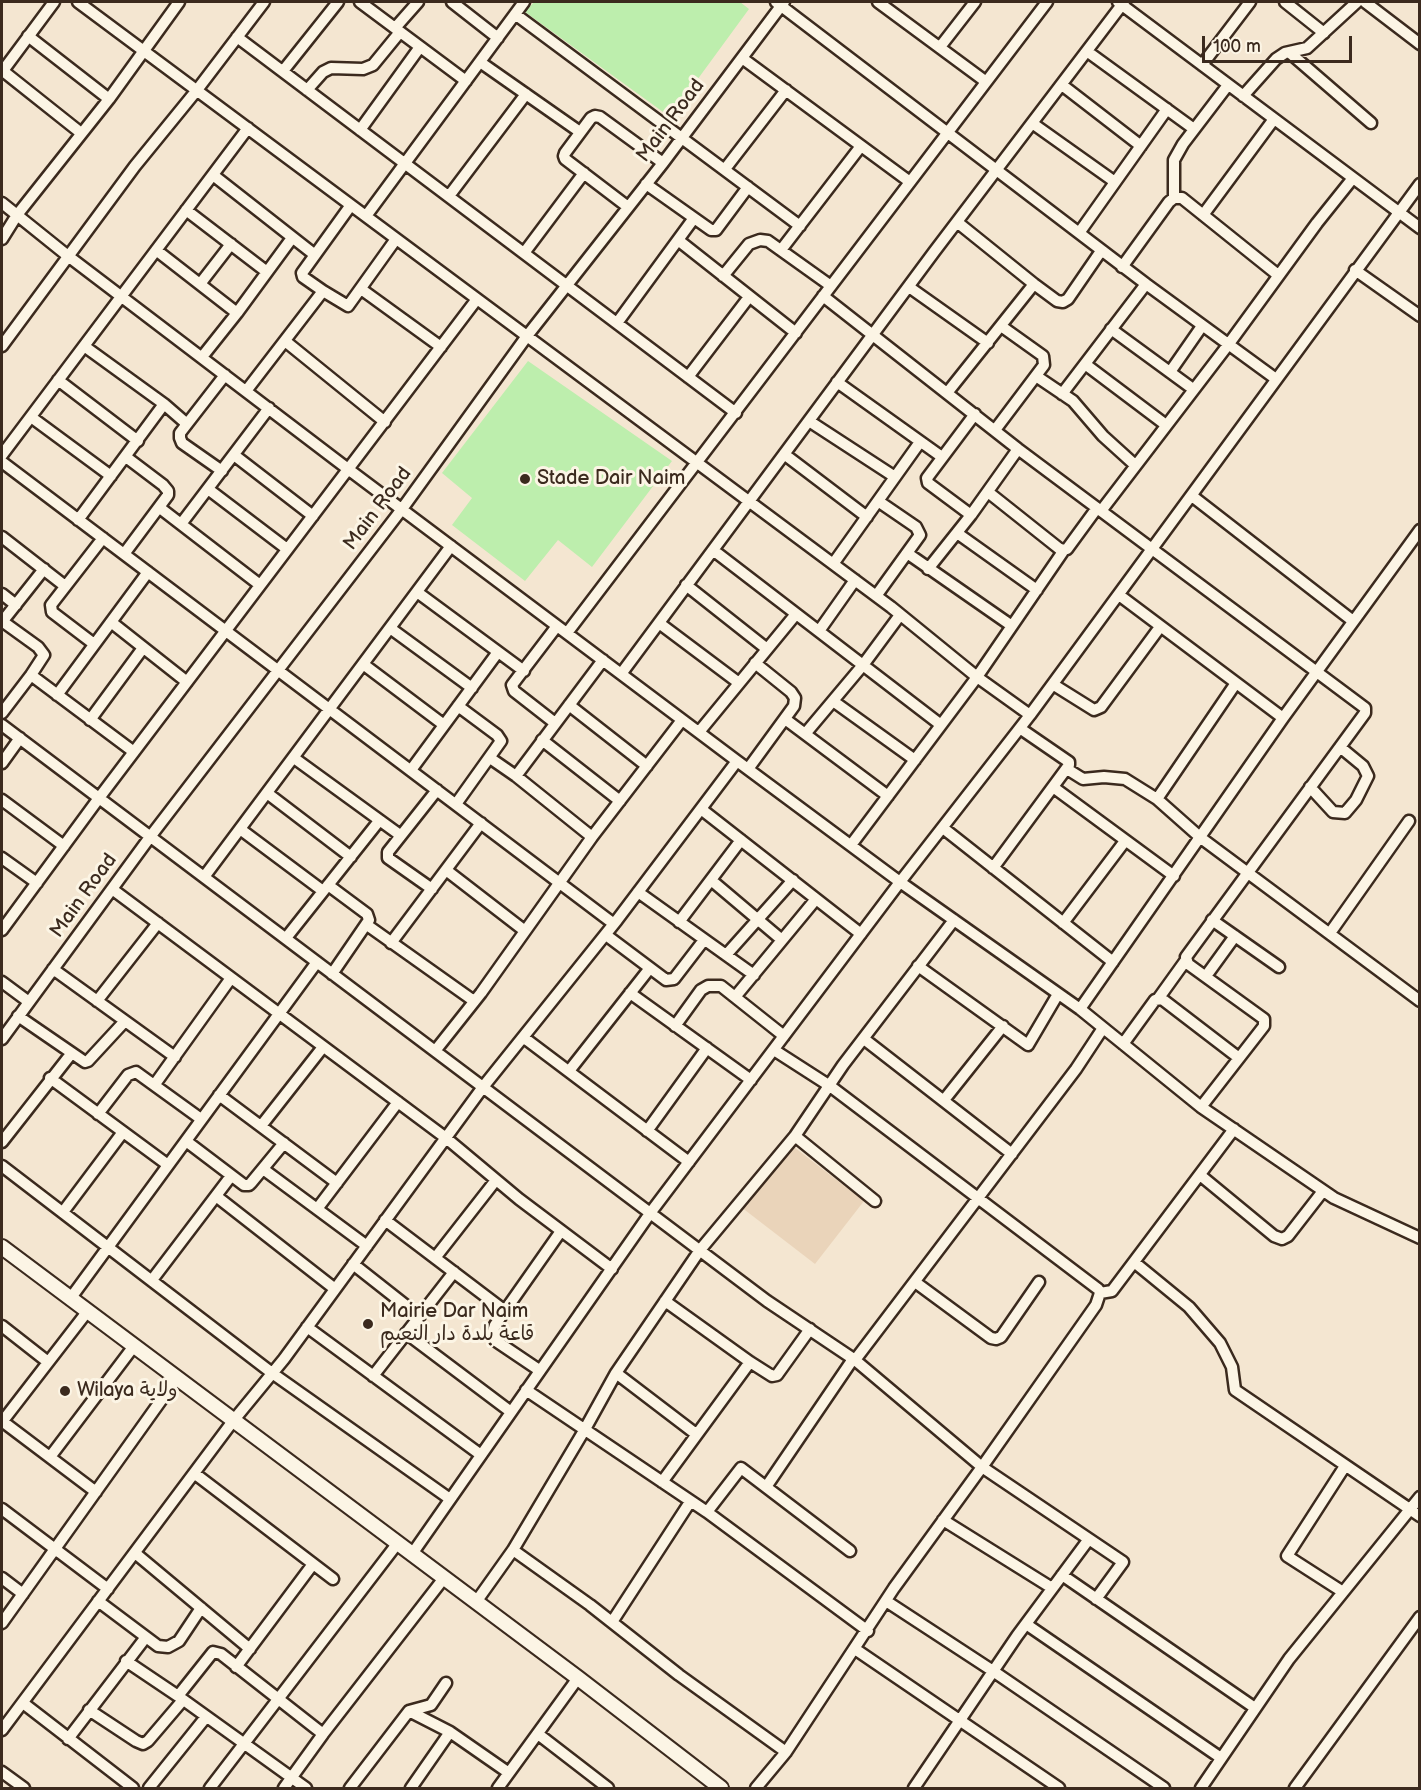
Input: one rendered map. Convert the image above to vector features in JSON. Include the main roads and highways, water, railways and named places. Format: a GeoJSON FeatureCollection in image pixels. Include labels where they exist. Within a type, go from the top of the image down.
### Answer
{"type":"FeatureCollection","features":[{"type":"Feature","properties":{"kind":"place","name":"Stade Dair Naim"},"geometry":{"type":"Point","coordinates":[525,479]}},
{"type":"Feature","properties":{"kind":"place","name":"Mairie Dar Naim قاعة بلدة دار النعيم"},"geometry":{"type":"Point","coordinates":[368,1324]}},
{"type":"Feature","properties":{"kind":"place","name":"Wilaya ولاية"},"geometry":{"type":"Point","coordinates":[65,1391]}}]}
